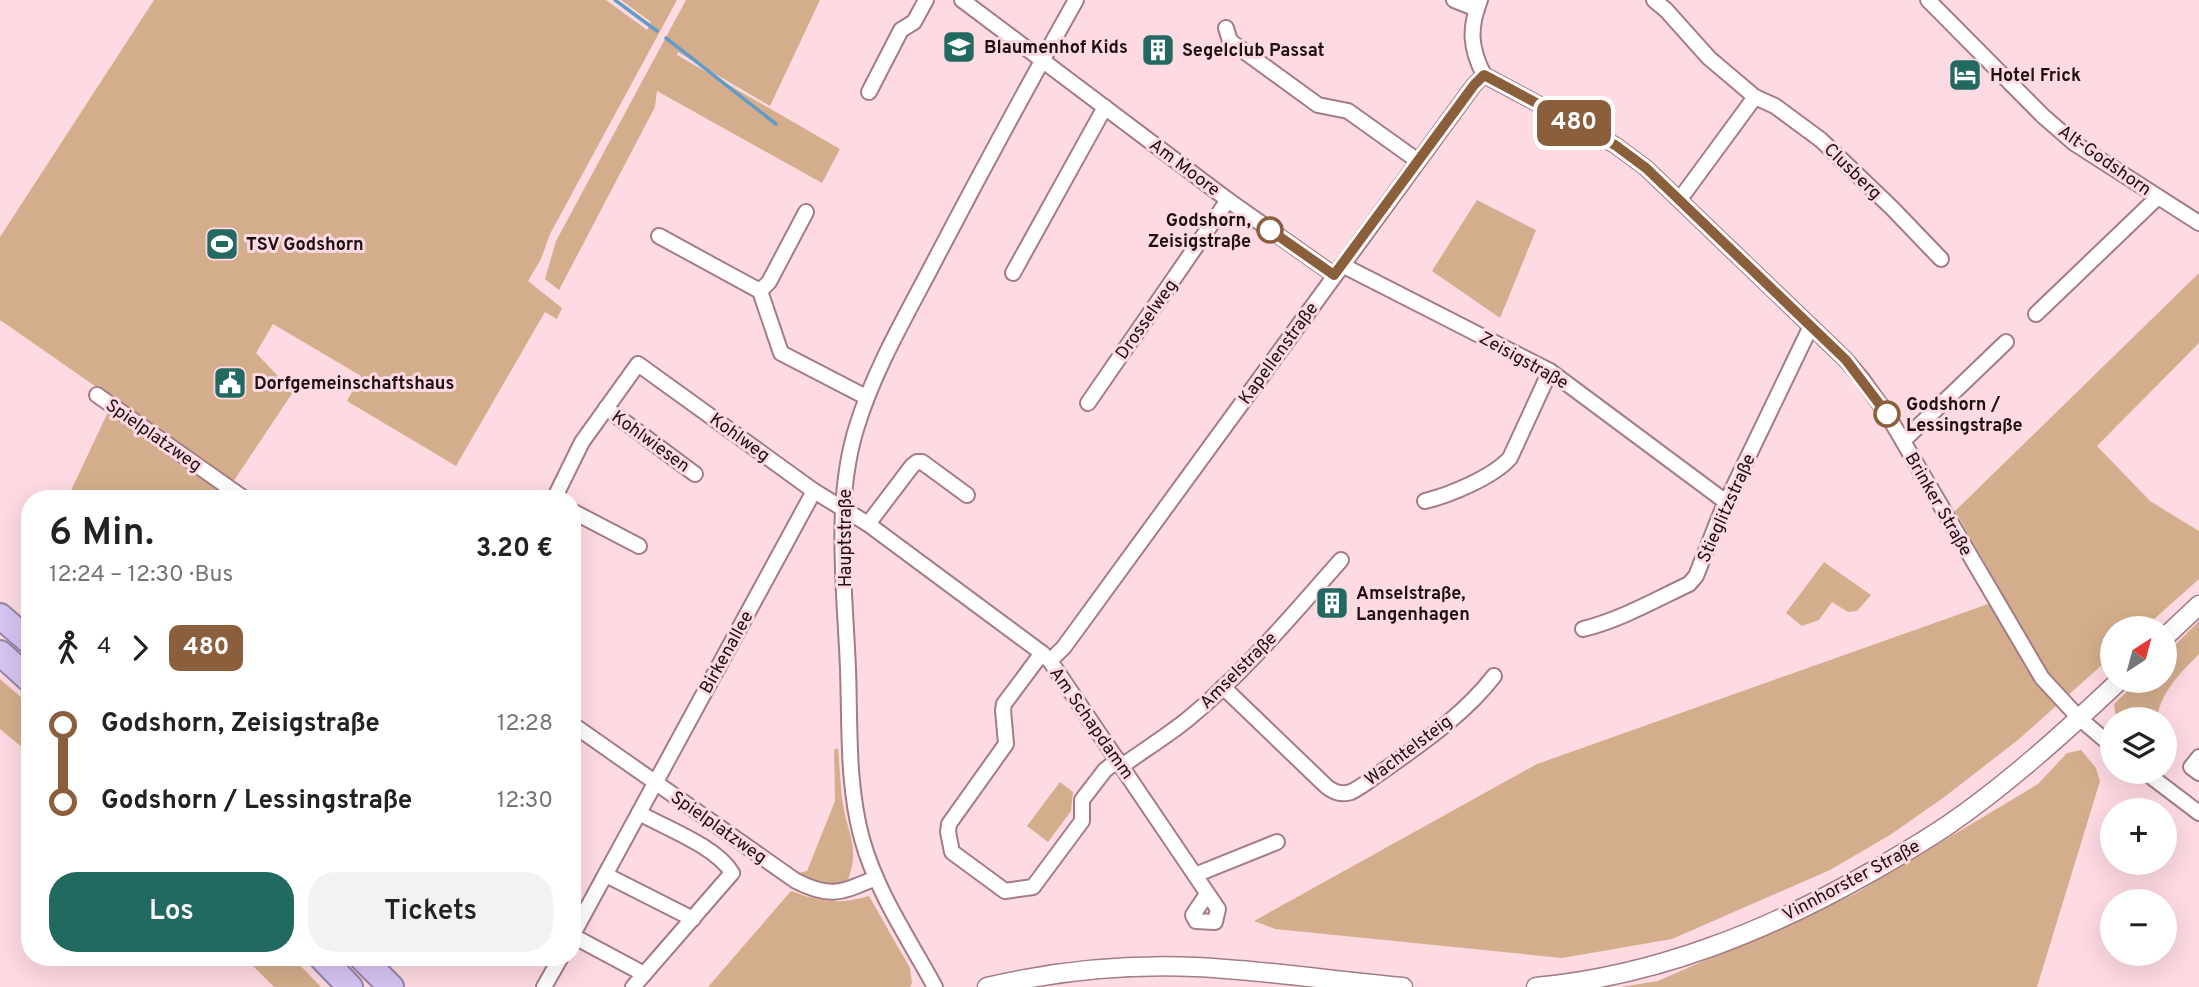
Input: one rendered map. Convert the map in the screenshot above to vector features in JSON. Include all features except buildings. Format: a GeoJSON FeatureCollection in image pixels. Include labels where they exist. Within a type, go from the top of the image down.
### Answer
{"type":"FeatureCollection","features":[{"type":"Feature","properties":{"kind":"highway"},"geometry":{"type":"LineString","coordinates":[[0,616],[21,634]]}},
{"type":"Feature","properties":{"kind":"highway"},"geometry":{"type":"LineString","coordinates":[[0,653],[21,672]]}},
{"type":"Feature","properties":{"kind":"highway"},"geometry":{"type":"LineString","coordinates":[[330,966],[351,987]]}},
{"type":"Feature","properties":{"kind":"highway"},"geometry":{"type":"LineString","coordinates":[[370,966],[390,987]]}},
{"type":"Feature","properties":{"kind":"street"},"geometry":{"type":"LineString","coordinates":[[869,92],[901,30],[914,22],[926,0]]}},
{"type":"Feature","properties":{"kind":"street","name":"Am Moore"},"geometry":{"type":"LineString","coordinates":[[962,0],[1228,200],[1338,270]]}},
{"type":"Feature","properties":{"kind":"street","name":"Hauptstraße"},"geometry":{"type":"LineString","coordinates":[[935,987],[876,878],[862,839],[852,776],[843,508],[849,453],[866,397],[895,334],[1076,0]]}},
{"type":"Feature","properties":{"kind":"street"},"geometry":{"type":"LineString","coordinates":[[1454,0],[1478,5],[1472,32],[1475,58],[1484,75]]}},
{"type":"Feature","properties":{"kind":"street","name":"Clusberg"},"geometry":{"type":"LineString","coordinates":[[1654,0],[1709,58],[1755,97],[1776,106],[1821,140],[1941,259]]}},
{"type":"Feature","properties":{"kind":"street","name":"Alt-Godshorn"},"geometry":{"type":"LineString","coordinates":[[1928,0],[2043,116],[2074,143],[2199,223]]}},
{"type":"Feature","properties":{"kind":"street"},"geometry":{"type":"LineString","coordinates":[[1226,28],[1230,41],[1318,105],[1348,111],[1418,161]]}},
{"type":"Feature","properties":{"kind":"street","name":"Kapellenstraße"},"geometry":{"type":"LineString","coordinates":[[1120,763],[1105,770],[1082,800],[1082,821],[1035,885],[1030,888],[1005,891],[952,852],[949,824],[1006,744],[1004,705],[1046,657],[1064,647],[1418,161],[1484,75]]}},
{"type":"Feature","properties":{"kind":"street","name":"Brinker Straße"},"geometry":{"type":"LineString","coordinates":[[1484,75],[1615,145],[1646,168],[1854,370],[1887,414],[2042,678],[2079,718],[2100,736]]}},
{"type":"Feature","properties":{"kind":"street"},"geometry":{"type":"LineString","coordinates":[[1680,199],[1755,97]]}},
{"type":"Feature","properties":{"kind":"street"},"geometry":{"type":"LineString","coordinates":[[1013,273],[1105,107]]}},
{"type":"Feature","properties":{"kind":"street"},"geometry":{"type":"LineString","coordinates":[[2036,314],[2158,197]]}},
{"type":"Feature","properties":{"kind":"street","name":"Drosselweg"},"geometry":{"type":"LineString","coordinates":[[1088,403],[1228,200]]}},
{"type":"Feature","properties":{"kind":"street"},"geometry":{"type":"LineString","coordinates":[[760,291],[769,282],[806,212]]}},
{"type":"Feature","properties":{"kind":"street"},"geometry":{"type":"LineString","coordinates":[[659,236],[760,291],[781,353],[866,397]]}},
{"type":"Feature","properties":{"kind":"street","name":"Zeisigstraße"},"geometry":{"type":"LineString","coordinates":[[1338,270],[1550,371],[1726,502]]}},
{"type":"Feature","properties":{"kind":"street","name":"Stieglitzstraße"},"geometry":{"type":"LineString","coordinates":[[1583,629],[1601,625],[1689,584],[1696,576],[1726,502],[1811,326]]}},
{"type":"Feature","properties":{"kind":"street"},"geometry":{"type":"LineString","coordinates":[[1903,441],[2006,342]]}},
{"type":"Feature","properties":{"kind":"street","name":"Kohlwiesen"},"geometry":{"type":"LineString","coordinates":[[558,490],[582,442],[638,364]]}},
{"type":"Feature","properties":{"kind":"street","name":"Kohlweg"},"geometry":{"type":"LineString","coordinates":[[638,364],[814,491],[843,508]]}},
{"type":"Feature","properties":{"kind":"street"},"geometry":{"type":"LineString","coordinates":[[1425,501],[1442,496],[1501,468],[1510,458],[1550,371]]}},
{"type":"Feature","properties":{"kind":"street","name":"Spielplatzweg"},"geometry":{"type":"LineString","coordinates":[[97,395],[232,490]]}},
{"type":"Feature","properties":{"kind":"street","name":"Kohlwiesen"},"geometry":{"type":"LineString","coordinates":[[606,408],[695,474]]}},
{"type":"Feature","properties":{"kind":"street"},"geometry":{"type":"LineString","coordinates":[[868,524],[917,462],[922,462],[967,495]]}},
{"type":"Feature","properties":{"kind":"street","name":"Birkenallee"},"geometry":{"type":"LineString","coordinates":[[581,920],[814,491]]}},
{"type":"Feature","properties":{"kind":"street","name":"Am Schapdamm"},"geometry":{"type":"LineString","coordinates":[[843,508],[1046,657],[1207,894]]}},
{"type":"Feature","properties":{"kind":"street"},"geometry":{"type":"LineString","coordinates":[[581,516],[639,546]]}},
{"type":"Feature","properties":{"kind":"street","name":"Amselstraße"},"geometry":{"type":"LineString","coordinates":[[1120,763],[1178,727],[1223,687],[1272,639],[1341,560]]}},
{"type":"Feature","properties":{"kind":"street"},"geometry":{"type":"LineString","coordinates":[[2177,626],[2199,605]]}},
{"type":"Feature","properties":{"kind":"street","name":"Wachtelsteig"},"geometry":{"type":"LineString","coordinates":[[1223,687],[1325,786],[1335,792],[1346,793],[1409,753],[1479,696],[1494,676]]}},
{"type":"Feature","properties":{"kind":"street","name":"Vinnhorster Straße"},"geometry":{"type":"LineString","coordinates":[[1536,987],[1612,977],[1694,954],[1757,930],[1840,889],[1951,824],[2038,754],[2106,693]]}},
{"type":"Feature","properties":{"kind":"street","name":"Spielplatzweg"},"geometry":{"type":"LineString","coordinates":[[581,730],[796,881],[813,890],[831,893],[876,878]]}},
{"type":"Feature","properties":{"kind":"street"},"geometry":{"type":"LineString","coordinates":[[2199,757],[2191,767],[2199,773]]}},
{"type":"Feature","properties":{"kind":"street"},"geometry":{"type":"LineString","coordinates":[[2161,784],[2199,813]]}},
{"type":"Feature","properties":{"kind":"street"},"geometry":{"type":"LineString","coordinates":[[633,987],[732,873],[710,851],[639,813]]}},
{"type":"Feature","properties":{"kind":"street"},"geometry":{"type":"LineString","coordinates":[[1195,875],[1277,842]]}},
{"type":"Feature","properties":{"kind":"street"},"geometry":{"type":"LineString","coordinates":[[606,875],[693,919]]}},
{"type":"Feature","properties":{"kind":"street","name":"Birkenallee"},"geometry":{"type":"LineString","coordinates":[[581,941],[645,974]]}},
{"type":"Feature","properties":{"kind":"street"},"geometry":{"type":"LineString","coordinates":[[544,987],[556,966]]}},
{"type":"Feature","properties":{"kind":"street"},"geometry":{"type":"LineString","coordinates":[[986,987],[1066,972],[1143,967],[1195,967],[1403,987]]}},
{"type":"Feature","properties":{"kind":"shaded area","name":"TSV Godshorn"},"geometry":{"type":"Polygon","coordinates":[[[154,0],[606,0],[647,30],[651,22],[621,0],[677,0],[550,234],[541,259],[528,281],[562,308],[557,319],[545,312],[456,466],[347,401],[361,376],[273,324],[256,353],[293,392],[233,482],[0,320],[0,237],[154,0]]]}},
{"type":"Feature","properties":{"kind":"shaded area"},"geometry":{"type":"Polygon","coordinates":[[[686,0],[820,0],[770,106],[678,52],[677,55],[840,149],[822,183],[657,91],[655,107],[559,290],[545,279],[556,241],[686,0]]]}},
{"type":"Feature","properties":{"kind":"shaded area"},"geometry":{"type":"Polygon","coordinates":[[[1477,200],[1536,230],[1500,318],[1432,271],[1477,200]]]}},
{"type":"Feature","properties":{"kind":"shaded area"},"geometry":{"type":"Polygon","coordinates":[[[2199,273],[2199,343],[2097,446],[2150,501],[2199,531],[2199,579],[2157,616],[2100,616],[2100,667],[2018,740],[1890,835],[1830,870],[1672,939],[1562,958],[1275,929],[1254,921],[1537,764],[2005,598],[1955,511],[2199,273]]]}},
{"type":"Feature","properties":{"kind":"shaded area"},"geometry":{"type":"Polygon","coordinates":[[[108,412],[221,490],[71,490],[108,412]]]}},
{"type":"Feature","properties":{"kind":"shaded area"},"geometry":{"type":"Polygon","coordinates":[[[1824,562],[1871,595],[1857,611],[1848,612],[1832,602],[1819,620],[1802,626],[1786,613],[1824,562]]]}},
{"type":"Feature","properties":{"kind":"shaded area"},"geometry":{"type":"Polygon","coordinates":[[[2199,621],[2199,654],[2177,679],[2177,643],[2199,621]]]}},
{"type":"Feature","properties":{"kind":"shaded area"},"geometry":{"type":"Polygon","coordinates":[[[0,679],[21,697],[21,746],[0,729],[0,679]]]}},
{"type":"Feature","properties":{"kind":"shaded area"},"geometry":{"type":"Polygon","coordinates":[[[2125,693],[2166,693],[2160,707],[2114,707],[2114,704],[2125,693]]]}},
{"type":"Feature","properties":{"kind":"shaded area"},"geometry":{"type":"Polygon","coordinates":[[[838,748],[842,797],[853,859],[848,880],[822,884],[799,873],[807,871],[835,801],[834,750],[838,748]]]}},
{"type":"Feature","properties":{"kind":"shaded area"},"geometry":{"type":"Polygon","coordinates":[[[2081,750],[2096,768],[2100,781],[2037,987],[1621,987],[1658,981],[1853,895],[2038,784],[2067,753],[2081,750]]]}},
{"type":"Feature","properties":{"kind":"shaded area"},"geometry":{"type":"Polygon","coordinates":[[[1060,782],[1073,792],[1071,811],[1048,842],[1027,826],[1060,782]]]}},
{"type":"Feature","properties":{"kind":"shaded area"},"geometry":{"type":"Polygon","coordinates":[[[791,891],[830,901],[848,901],[869,896],[910,968],[910,987],[708,987],[791,891]]]}},
{"type":"Feature","properties":{"kind":"shaded area"},"geometry":{"type":"Polygon","coordinates":[[[253,966],[301,966],[321,987],[274,987],[253,966]]]}},
{"type":"Feature","properties":{"kind":"waterway"},"geometry":{"type":"LineString","coordinates":[[615,0],[657,31]]}},
{"type":"Feature","properties":{"kind":"waterway"},"geometry":{"type":"LineString","coordinates":[[666,38],[776,124]]}},
{"type":"Feature","properties":{"kind":"bus line","name":"480"},"geometry":{"type":"LineString","coordinates":[[1270,230],[1334,275],[1484,75],[1615,145],[1646,168],[1846,360],[1887,414]]}},
{"type":"Feature","properties":{"kind":"place","name":"Blaumenhof Kids"},"geometry":{"type":"Point","coordinates":[959,47]}},
{"type":"Feature","properties":{"kind":"place","name":"Segelclub Passat"},"geometry":{"type":"Point","coordinates":[1158,50]}},
{"type":"Feature","properties":{"kind":"place","name":"Hotel Frick"},"geometry":{"type":"Point","coordinates":[1965,75]}},
{"type":"Feature","properties":{"kind":"place","name":"Godshorn, Zeisigstraße"},"geometry":{"type":"Point","coordinates":[1270,230]}},
{"type":"Feature","properties":{"kind":"place","name":"TSV Godshorn"},"geometry":{"type":"Point","coordinates":[222,244]}},
{"type":"Feature","properties":{"kind":"place","name":"Dorfgemeinschaftshaus"},"geometry":{"type":"Point","coordinates":[230,383]}},
{"type":"Feature","properties":{"kind":"place","name":"Godshorn / Lessingstraße"},"geometry":{"type":"Point","coordinates":[1887,414]}},
{"type":"Feature","properties":{"kind":"place","name":"Amselstraße, Langenhagen"},"geometry":{"type":"Point","coordinates":[1332,603]}}]}
